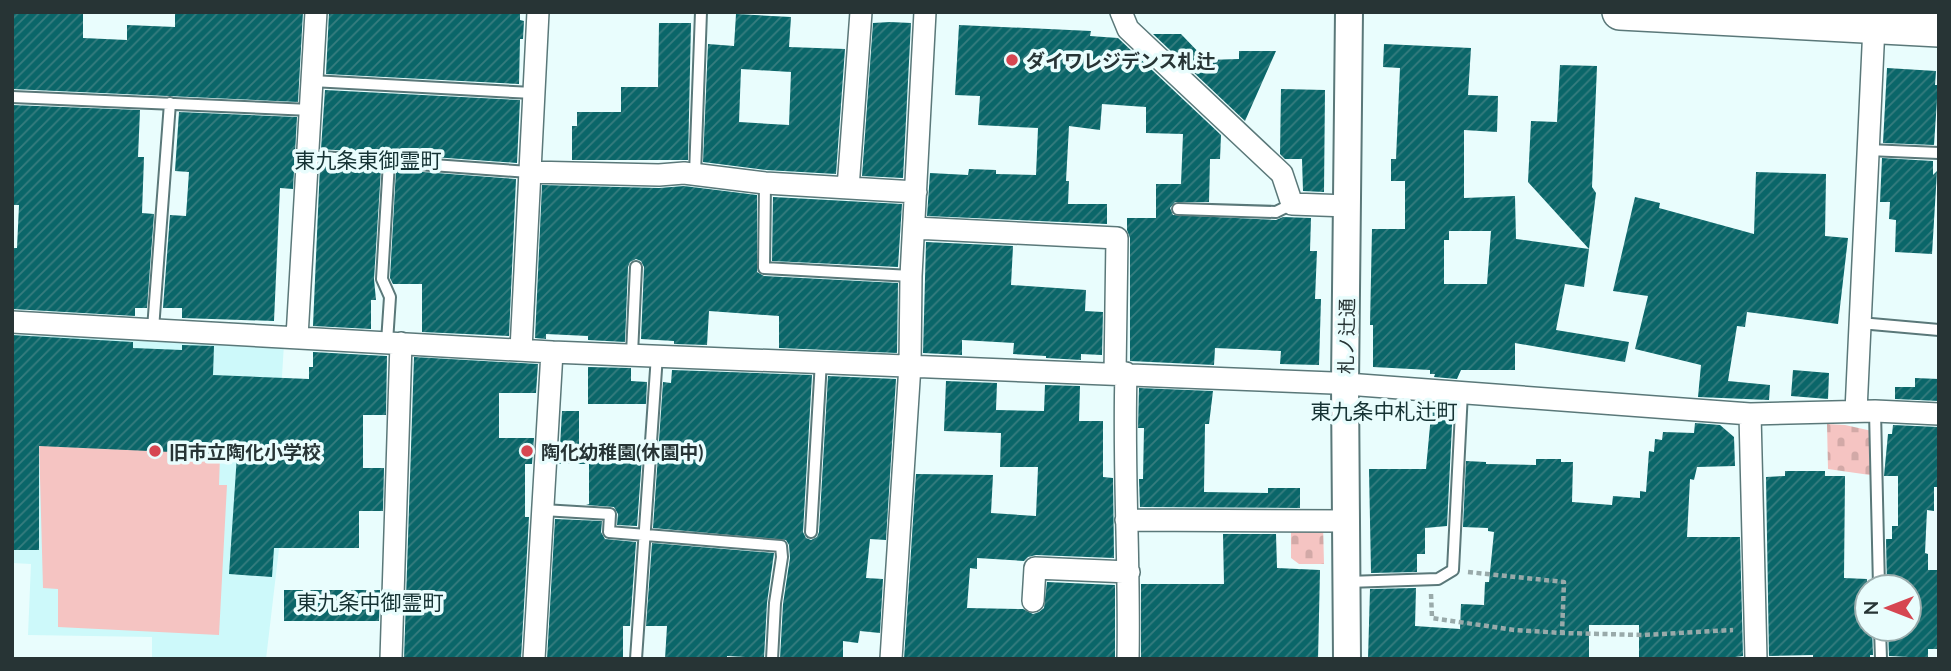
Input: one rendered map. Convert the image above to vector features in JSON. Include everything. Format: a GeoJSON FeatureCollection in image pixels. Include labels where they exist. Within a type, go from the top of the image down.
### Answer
{"type":"FeatureCollection","features":[{"type":"Feature","properties":{"kind":"highway"},"geometry":{"type":"LineString","coordinates":[[1620,12],[1737,15],[1939,29]]}},
{"type":"Feature","properties":{"kind":"street"},"geometry":{"type":"LineString","coordinates":[[298,337],[316,12]]}},
{"type":"Feature","properties":{"kind":"street"},"geometry":{"type":"LineString","coordinates":[[522,350],[538,12]]}},
{"type":"Feature","properties":{"kind":"street"},"geometry":{"type":"LineString","coordinates":[[849,188],[862,12]]}},
{"type":"Feature","properties":{"kind":"street"},"geometry":{"type":"LineString","coordinates":[[891,659],[910,365],[911,276],[925,12]]}},
{"type":"Feature","properties":{"kind":"street"},"geometry":{"type":"LineString","coordinates":[[1121,12],[1128,29],[1282,174],[1292,204],[1348,206]]}},
{"type":"Feature","properties":{"kind":"street","name":"札ノ辻通"},"geometry":{"type":"LineString","coordinates":[[1347,659],[1345,383],[1349,12]]}},
{"type":"Feature","properties":{"kind":"street"},"geometry":{"type":"LineString","coordinates":[[1866,411],[1860,323],[1874,26]]}},
{"type":"Feature","properties":{"kind":"street"},"geometry":{"type":"LineString","coordinates":[[530,172],[695,174],[765,183],[916,192]]}},
{"type":"Feature","properties":{"kind":"street"},"geometry":{"type":"LineString","coordinates":[[914,228],[1117,238],[1129,572],[1128,659]]}},
{"type":"Feature","properties":{"kind":"street"},"geometry":{"type":"LineString","coordinates":[[12,322],[552,352],[1345,383],[1750,414],[1866,411],[1939,414]]}},
{"type":"Feature","properties":{"kind":"street"},"geometry":{"type":"LineString","coordinates":[[391,659],[394,342]]}},
{"type":"Feature","properties":{"kind":"street"},"geometry":{"type":"LineString","coordinates":[[534,659],[552,352]]}},
{"type":"Feature","properties":{"kind":"street"},"geometry":{"type":"LineString","coordinates":[[1750,414],[1756,659]]}},
{"type":"Feature","properties":{"kind":"street"},"geometry":{"type":"LineString","coordinates":[[1126,520],[1347,522]]}},
{"type":"Feature","properties":{"kind":"street"},"geometry":{"type":"LineString","coordinates":[[1033,601],[1035,568],[1129,572]]}},
{"type":"Feature","properties":{"kind":"lane"},"geometry":{"type":"LineString","coordinates":[[695,174],[701,12]]}},
{"type":"Feature","properties":{"kind":"lane"},"geometry":{"type":"LineString","coordinates":[[312,81],[533,93]]}},
{"type":"Feature","properties":{"kind":"lane"},"geometry":{"type":"LineString","coordinates":[[12,97],[311,110]]}},
{"type":"Feature","properties":{"kind":"lane"},"geometry":{"type":"LineString","coordinates":[[153,329],[170,103]]}},
{"type":"Feature","properties":{"kind":"lane"},"geometry":{"type":"LineString","coordinates":[[1868,150],[1939,153]]}},
{"type":"Feature","properties":{"kind":"lane"},"geometry":{"type":"LineString","coordinates":[[308,156],[530,172]]}},
{"type":"Feature","properties":{"kind":"lane"},"geometry":{"type":"LineString","coordinates":[[389,162],[382,279],[390,297],[394,342]]}},
{"type":"Feature","properties":{"kind":"lane"},"geometry":{"type":"LineString","coordinates":[[765,183],[764,268],[911,276]]}},
{"type":"Feature","properties":{"kind":"lane"},"geometry":{"type":"LineString","coordinates":[[1178,209],[1276,212],[1292,204]]}},
{"type":"Feature","properties":{"kind":"lane"},"geometry":{"type":"LineString","coordinates":[[632,354],[636,267]]}},
{"type":"Feature","properties":{"kind":"lane"},"geometry":{"type":"LineString","coordinates":[[1860,323],[1939,330]]}},
{"type":"Feature","properties":{"kind":"lane"},"geometry":{"type":"LineString","coordinates":[[636,659],[657,355]]}},
{"type":"Feature","properties":{"kind":"lane"},"geometry":{"type":"LineString","coordinates":[[811,532],[821,361]]}},
{"type":"Feature","properties":{"kind":"lane"},"geometry":{"type":"LineString","coordinates":[[1347,582],[1431,580],[1453,570],[1462,392]]}},
{"type":"Feature","properties":{"kind":"lane"},"geometry":{"type":"LineString","coordinates":[[1866,411],[1878,573]]}},
{"type":"Feature","properties":{"kind":"lane"},"geometry":{"type":"LineString","coordinates":[[543,510],[610,514],[609,531],[781,545],[772,659]]}},
{"type":"Feature","properties":{"kind":"path"},"geometry":{"type":"LineString","coordinates":[[1453,570],[1564,582],[1562,633]]}},
{"type":"Feature","properties":{"kind":"path"},"geometry":{"type":"LineString","coordinates":[[1431,580],[1432,618],[1514,630],[1562,633],[1643,635],[1692,634],[1702,630],[1755,630]]}},
{"type":"Feature","properties":{"kind":"shaded area","name":"旧市立陶化小学校"},"geometry":{"type":"Polygon","coordinates":[[[12,335],[284,344],[281,392],[282,523],[266,659],[152,659],[152,637],[28,635],[31,564],[12,563],[12,335]]]}},
{"type":"Feature","properties":{"kind":"green space"},"geometry":{"type":"Polygon","coordinates":[[[1827,424],[1872,431],[1870,475],[1828,469],[1827,424]]]}},
{"type":"Feature","properties":{"kind":"green space"},"geometry":{"type":"Polygon","coordinates":[[[39,441],[220,455],[219,485],[227,485],[219,635],[58,627],[58,589],[43,588],[39,441]]]}},
{"type":"Feature","properties":{"kind":"green space"},"geometry":{"type":"Polygon","coordinates":[[[1291,523],[1323,524],[1324,564],[1299,564],[1291,558],[1291,523]]]}},
{"type":"Feature","properties":{"kind":"building"},"geometry":{"type":"Polygon","coordinates":[[[12,12],[83,12],[83,38],[127,40],[127,25],[175,27],[175,12],[303,12],[298,102],[12,89],[12,12]]]}},
{"type":"Feature","properties":{"kind":"building"},"geometry":{"type":"Polygon","coordinates":[[[329,12],[520,12],[520,20],[524,21],[523,39],[520,39],[519,84],[326,74],[329,12]]]}},
{"type":"Feature","properties":{"kind":"building"},"geometry":{"type":"Polygon","coordinates":[[[736,14],[791,17],[789,47],[845,49],[836,174],[766,170],[703,162],[708,44],[734,46],[736,14]],[[741,69],[739,122],[789,125],[791,72],[741,69]]]}},
{"type":"Feature","properties":{"kind":"building"},"geometry":{"type":"Polygon","coordinates":[[[659,23],[691,23],[688,160],[572,160],[572,126],[577,126],[577,112],[621,112],[621,87],[658,87],[659,23]]]}},
{"type":"Feature","properties":{"kind":"building"},"geometry":{"type":"Polygon","coordinates":[[[873,23],[911,23],[903,178],[862,176],[873,23]]]}},
{"type":"Feature","properties":{"kind":"building"},"geometry":{"type":"Polygon","coordinates":[[[959,25],[1091,31],[1090,36],[1118,38],[1221,135],[1220,159],[1210,159],[1209,202],[1175,202],[1170,208],[1173,215],[1276,220],[1283,217],[1311,218],[1310,251],[1317,251],[1315,299],[1321,299],[1319,365],[1280,364],[1281,351],[1215,348],[1214,365],[1130,361],[1130,238],[1127,218],[1156,218],[1156,184],[1181,184],[1183,134],[1146,133],[1146,107],[1102,104],[1100,130],[1069,126],[1066,181],[1069,181],[1068,204],[1107,204],[1107,224],[927,216],[930,173],[968,175],[969,169],[996,170],[996,174],[1036,175],[1038,128],[978,125],[980,96],[955,95],[959,25]]]}},
{"type":"Feature","properties":{"kind":"building"},"geometry":{"type":"Polygon","coordinates":[[[1153,34],[1181,34],[1206,60],[1239,59],[1239,51],[1276,51],[1245,121],[1153,34]]]}},
{"type":"Feature","properties":{"kind":"building"},"geometry":{"type":"Polygon","coordinates":[[[1384,44],[1471,48],[1468,95],[1498,96],[1497,132],[1464,130],[1464,198],[1515,196],[1516,239],[1589,249],[1584,287],[1565,284],[1556,330],[1629,342],[1625,362],[1515,343],[1515,370],[1461,370],[1457,379],[1434,377],[1435,374],[1430,374],[1430,370],[1373,367],[1373,325],[1370,325],[1372,229],[1405,229],[1405,181],[1391,181],[1391,159],[1396,159],[1400,68],[1383,67],[1384,44]],[[1449,231],[1449,240],[1444,240],[1444,284],[1487,284],[1491,231],[1449,231]]]}},
{"type":"Feature","properties":{"kind":"building"},"geometry":{"type":"Polygon","coordinates":[[[1560,65],[1597,66],[1592,187],[1596,193],[1589,249],[1528,182],[1531,121],[1557,122],[1560,65]]]}},
{"type":"Feature","properties":{"kind":"building"},"geometry":{"type":"Polygon","coordinates":[[[1887,68],[1936,71],[1935,85],[1938,85],[1934,145],[1883,143],[1887,68]]]}},
{"type":"Feature","properties":{"kind":"building"},"geometry":{"type":"Polygon","coordinates":[[[1281,89],[1325,90],[1324,192],[1303,191],[1302,159],[1285,159],[1280,154],[1281,89]]]}},
{"type":"Feature","properties":{"kind":"building"},"geometry":{"type":"Polygon","coordinates":[[[325,90],[520,100],[517,163],[321,149],[325,90]]]}},
{"type":"Feature","properties":{"kind":"building"},"geometry":{"type":"Polygon","coordinates":[[[12,105],[140,110],[138,157],[144,157],[142,213],[154,214],[147,308],[135,308],[135,316],[12,309],[12,263],[14,248],[17,248],[19,205],[12,205],[12,105]]]}},
{"type":"Feature","properties":{"kind":"building"},"geometry":{"type":"Polygon","coordinates":[[[179,112],[297,117],[293,189],[280,188],[274,321],[182,318],[182,308],[163,308],[170,215],[186,216],[189,172],[175,171],[179,112]]]}},
{"type":"Feature","properties":{"kind":"building"},"geometry":{"type":"Polygon","coordinates":[[[1882,158],[1933,161],[1933,175],[1937,171],[1932,254],[1895,252],[1896,220],[1889,219],[1890,202],[1880,202],[1882,158]]]}},
{"type":"Feature","properties":{"kind":"building"},"geometry":{"type":"Polygon","coordinates":[[[320,165],[381,169],[374,279],[376,300],[371,300],[371,329],[313,326],[320,165]]]}},
{"type":"Feature","properties":{"kind":"building"},"geometry":{"type":"Polygon","coordinates":[[[396,170],[516,179],[509,336],[422,332],[422,284],[393,284],[390,278],[396,170]]]}},
{"type":"Feature","properties":{"kind":"building"},"geometry":{"type":"Polygon","coordinates":[[[1756,172],[1826,174],[1825,236],[1848,238],[1838,324],[1747,312],[1745,327],[1737,326],[1728,381],[1770,385],[1769,400],[1698,397],[1701,365],[1635,349],[1648,296],[1613,291],[1635,197],[1660,203],[1659,208],[1754,234],[1756,172]]]}},
{"type":"Feature","properties":{"kind":"building"},"geometry":{"type":"Polygon","coordinates":[[[542,185],[659,188],[684,186],[757,195],[757,272],[764,276],[898,283],[897,353],[779,348],[779,316],[709,311],[707,345],[641,339],[644,267],[641,261],[636,259],[630,262],[628,267],[625,342],[588,340],[588,336],[546,334],[546,339],[535,338],[542,185]]]}},
{"type":"Feature","properties":{"kind":"building"},"geometry":{"type":"Polygon","coordinates":[[[773,197],[902,204],[898,267],[772,261],[773,197]]]}},
{"type":"Feature","properties":{"kind":"building"},"geometry":{"type":"Polygon","coordinates":[[[926,242],[1013,246],[1011,285],[1086,290],[1085,311],[1103,312],[1102,355],[1081,354],[1081,360],[1046,358],[1013,354],[1014,343],[962,340],[962,355],[923,353],[926,242]]]}},
{"type":"Feature","properties":{"kind":"building"},"geometry":{"type":"Polygon","coordinates":[[[12,335],[133,342],[133,348],[182,350],[182,345],[214,346],[213,375],[309,379],[309,367],[313,367],[313,352],[387,356],[386,415],[363,415],[363,468],[384,468],[383,511],[359,511],[359,548],[274,548],[272,577],[229,574],[237,455],[39,446],[39,550],[12,550],[12,335]]]}},
{"type":"Feature","properties":{"kind":"building"},"geometry":{"type":"Polygon","coordinates":[[[414,357],[538,364],[536,393],[499,393],[499,438],[534,438],[532,464],[525,464],[525,517],[529,517],[521,659],[404,659],[414,357]]]}},
{"type":"Feature","properties":{"kind":"building"},"geometry":{"type":"Polygon","coordinates":[[[588,367],[631,368],[631,381],[647,382],[646,404],[588,404],[588,367]]]}},
{"type":"Feature","properties":{"kind":"building"},"geometry":{"type":"Polygon","coordinates":[[[672,370],[812,375],[803,532],[806,538],[811,540],[817,537],[819,532],[828,376],[896,379],[886,540],[870,539],[866,578],[883,579],[880,633],[860,631],[858,643],[843,641],[843,659],[780,659],[783,604],[790,558],[786,540],[653,528],[663,382],[671,383],[672,370]]]}},
{"type":"Feature","properties":{"kind":"building"},"geometry":{"type":"Polygon","coordinates":[[[1793,370],[1829,373],[1828,399],[1791,396],[1793,370]]]}},
{"type":"Feature","properties":{"kind":"building"},"geometry":{"type":"Polygon","coordinates":[[[1915,378],[1939,379],[1939,401],[1895,399],[1895,387],[1915,387],[1915,378]]]}},
{"type":"Feature","properties":{"kind":"building"},"geometry":{"type":"Polygon","coordinates":[[[946,381],[997,383],[996,410],[1044,411],[1045,385],[1080,386],[1079,421],[1103,421],[1103,477],[1113,478],[1114,558],[1036,555],[1024,561],[977,558],[977,569],[970,568],[967,608],[1023,609],[1033,614],[1044,608],[1047,582],[1115,585],[1115,659],[904,659],[916,474],[993,475],[991,513],[1036,516],[1038,467],[1000,467],[1001,433],[944,431],[946,381]]]}},
{"type":"Feature","properties":{"kind":"building"},"geometry":{"type":"Polygon","coordinates":[[[1139,388],[1213,391],[1209,424],[1205,424],[1204,492],[1268,493],[1268,488],[1300,488],[1300,508],[1140,507],[1139,479],[1143,479],[1144,428],[1138,428],[1139,388]]]}},
{"type":"Feature","properties":{"kind":"building"},"geometry":{"type":"Polygon","coordinates":[[[1432,404],[1453,405],[1447,526],[1425,528],[1425,554],[1417,554],[1417,572],[1371,573],[1369,469],[1426,469],[1432,404]]]}},
{"type":"Feature","properties":{"kind":"building"},"geometry":{"type":"Polygon","coordinates":[[[562,411],[579,411],[579,444],[643,444],[637,526],[617,525],[618,514],[614,507],[586,505],[589,504],[589,464],[559,464],[562,411]]]}},
{"type":"Feature","properties":{"kind":"building"},"geometry":{"type":"Polygon","coordinates":[[[1695,423],[1720,425],[1734,437],[1735,466],[1697,467],[1694,480],[1690,479],[1687,537],[1740,537],[1743,656],[1734,659],[1639,659],[1639,625],[1589,625],[1589,659],[1368,659],[1370,589],[1416,588],[1415,626],[1460,629],[1461,604],[1484,605],[1485,582],[1489,582],[1494,532],[1488,531],[1488,528],[1463,527],[1466,461],[1536,465],[1536,459],[1573,462],[1572,502],[1612,505],[1613,496],[1640,498],[1640,491],[1646,492],[1649,451],[1654,452],[1655,439],[1662,440],[1663,432],[1694,433],[1695,423]]]}},
{"type":"Feature","properties":{"kind":"building"},"geometry":{"type":"Polygon","coordinates":[[[1893,425],[1939,427],[1937,487],[1934,487],[1934,511],[1927,510],[1925,553],[1928,554],[1928,570],[1939,570],[1939,649],[1928,649],[1928,658],[1889,656],[1889,643],[1923,643],[1923,573],[1887,573],[1886,539],[1892,539],[1892,526],[1898,526],[1898,476],[1884,476],[1888,434],[1892,434],[1893,425]]]}},
{"type":"Feature","properties":{"kind":"building"},"geometry":{"type":"Polygon","coordinates":[[[1785,471],[1825,471],[1825,476],[1845,476],[1844,578],[1853,578],[1853,643],[1873,643],[1873,655],[1870,655],[1870,659],[1813,659],[1813,655],[1769,656],[1766,477],[1785,476],[1785,471]]]}},
{"type":"Feature","properties":{"kind":"building"},"geometry":{"type":"Polygon","coordinates":[[[555,519],[602,521],[601,532],[605,539],[636,542],[630,626],[623,626],[623,659],[547,659],[555,519]]]}},
{"type":"Feature","properties":{"kind":"building"},"geometry":{"type":"Polygon","coordinates":[[[1223,534],[1276,534],[1277,568],[1320,570],[1318,659],[1141,659],[1141,584],[1224,584],[1223,534]]]}},
{"type":"Feature","properties":{"kind":"building"},"geometry":{"type":"Polygon","coordinates":[[[652,543],[774,553],[767,603],[764,658],[727,656],[727,659],[665,659],[667,626],[646,626],[652,543]]]}},
{"type":"Feature","properties":{"kind":"building"},"geometry":{"type":"Polygon","coordinates":[[[284,590],[380,590],[379,621],[284,621],[284,590]]]}},
{"type":"Feature","properties":{"kind":"place","name":"ダイワレジデンス札辻"},"geometry":{"type":"Point","coordinates":[1012,60]}},
{"type":"Feature","properties":{"kind":"place","name":"旧市立陶化小学校"},"geometry":{"type":"Point","coordinates":[155,451]}},
{"type":"Feature","properties":{"kind":"place","name":"陶化幼稚園(休園中)"},"geometry":{"type":"Point","coordinates":[527,451]}},
{"type":"Feature","properties":{"kind":"district","name":"東九条東御霊町"},"geometry":{"type":"Point","coordinates":[368,159]}},
{"type":"Feature","properties":{"kind":"district","name":"東九条中札辻町"},"geometry":{"type":"Point","coordinates":[1384,410]}},
{"type":"Feature","properties":{"kind":"district","name":"東九条中御霊町"},"geometry":{"type":"Point","coordinates":[370,601]}}]}
